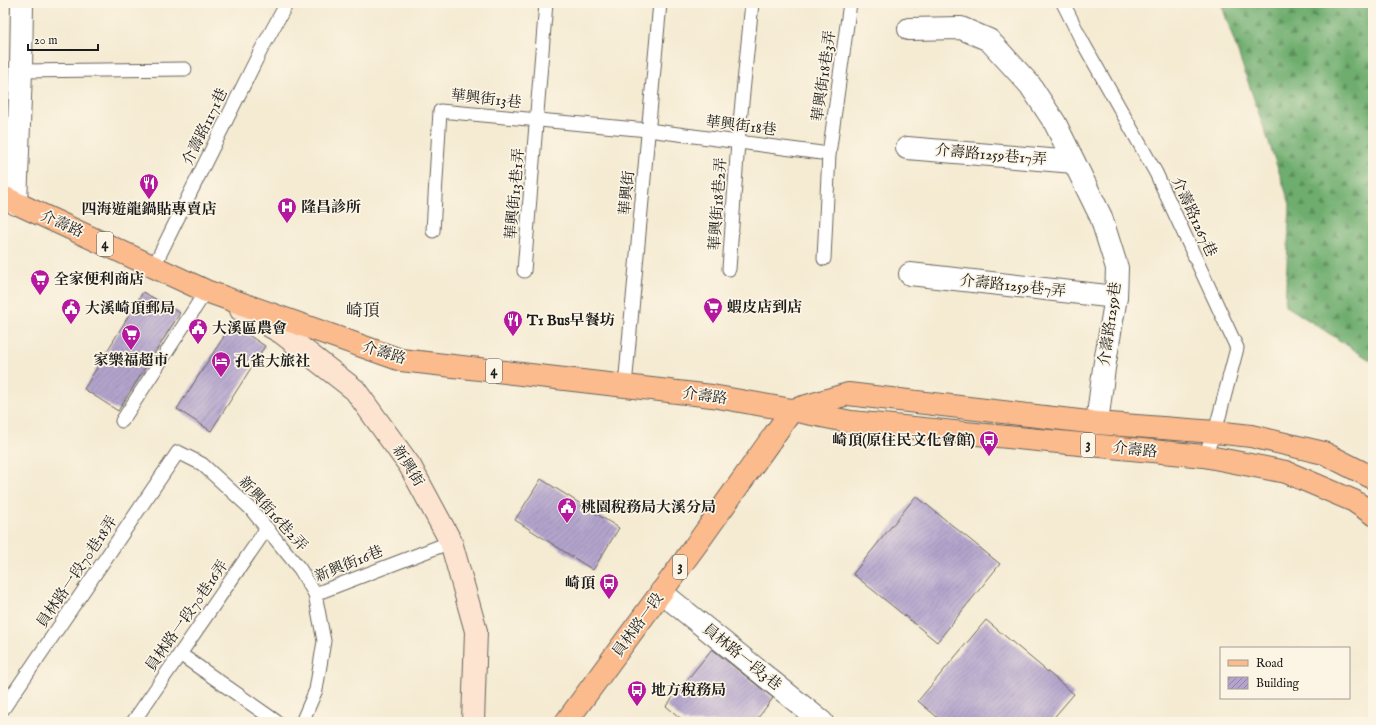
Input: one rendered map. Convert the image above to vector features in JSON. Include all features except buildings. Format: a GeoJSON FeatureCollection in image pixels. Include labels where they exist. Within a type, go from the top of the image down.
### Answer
{"type":"FeatureCollection","features":[{"type":"Feature","properties":{"kind":"main road","name":"介壽路"},"geometry":{"type":"LineString","coordinates":[[10,200],[206,291],[401,360],[712,396],[851,422],[1204,456],[1286,472],[1354,501],[1373,514]]}},
{"type":"Feature","properties":{"kind":"main road","name":"介壽路"},"geometry":{"type":"LineString","coordinates":[[792,410],[848,394],[1097,423],[1251,436],[1324,453],[1373,478]]}},
{"type":"Feature","properties":{"kind":"main road","name":"員林路一段"},"geometry":{"type":"LineString","coordinates":[[566,722],[662,592],[792,410]]}},
{"type":"Feature","properties":{"kind":"street"},"geometry":{"type":"LineString","coordinates":[[10,200],[21,72],[22,3]]}},
{"type":"Feature","properties":{"kind":"street","name":"介壽路1259巷"},"geometry":{"type":"LineString","coordinates":[[909,29],[961,28],[989,40],[1030,85],[1055,123],[1074,162],[1100,217],[1117,268],[1116,298],[1104,368],[1097,423]]}},
{"type":"Feature","properties":{"kind":"street","name":"介壽路1259巷17弄"},"geometry":{"type":"LineString","coordinates":[[907,148],[1074,162]]}},
{"type":"Feature","properties":{"kind":"street","name":"介壽路1259巷7弄"},"geometry":{"type":"LineString","coordinates":[[910,274],[1116,298]]}},
{"type":"Feature","properties":{"kind":"street","name":"新興街"},"geometry":{"type":"LineString","coordinates":[[206,291],[282,332],[355,390],[410,466],[451,542],[476,631],[473,722]]}},
{"type":"Feature","properties":{"kind":"street","name":"員林路一段3巷"},"geometry":{"type":"LineString","coordinates":[[662,592],[822,722]]}},
{"type":"Feature","properties":{"kind":"lane","name":"介壽路1171巷"},"geometry":{"type":"LineString","coordinates":[[154,266],[260,52],[287,3]]}},
{"type":"Feature","properties":{"kind":"lane","name":"華興街13巷1弄"},"geometry":{"type":"LineString","coordinates":[[524,271],[546,3]]}},
{"type":"Feature","properties":{"kind":"lane","name":"華興街"},"geometry":{"type":"LineString","coordinates":[[625,386],[660,3]]}},
{"type":"Feature","properties":{"kind":"lane","name":"華興街18巷2弄"},"geometry":{"type":"LineString","coordinates":[[729,269],[738,142],[752,3]]}},
{"type":"Feature","properties":{"kind":"lane","name":"華興街18巷3弄"},"geometry":{"type":"LineString","coordinates":[[824,259],[829,154],[850,3]]}},
{"type":"Feature","properties":{"kind":"lane","name":"介壽路1267巷"},"geometry":{"type":"LineString","coordinates":[[1063,3],[1082,41],[1156,174],[1237,348],[1215,432],[1204,456]]}},
{"type":"Feature","properties":{"kind":"lane"},"geometry":{"type":"LineString","coordinates":[[21,72],[185,69]]}},
{"type":"Feature","properties":{"kind":"lane","name":"華興街13巷"},"geometry":{"type":"LineString","coordinates":[[433,231],[440,111],[648,130]]}},
{"type":"Feature","properties":{"kind":"lane","name":"華興街18巷"},"geometry":{"type":"LineString","coordinates":[[648,130],[829,154]]}},
{"type":"Feature","properties":{"kind":"lane"},"geometry":{"type":"LineString","coordinates":[[122,421],[206,291]]}},
{"type":"Feature","properties":{"kind":"lane","name":"新興街16巷2弄"},"geometry":{"type":"LineString","coordinates":[[178,452],[202,464],[250,508],[300,569],[315,594]]}},
{"type":"Feature","properties":{"kind":"lane","name":"員林路一段70巷18弄"},"geometry":{"type":"LineString","coordinates":[[3,709],[178,452]]}},
{"type":"Feature","properties":{"kind":"lane","name":"員林路一段70巷16弄"},"geometry":{"type":"LineString","coordinates":[[133,722],[267,528]]}},
{"type":"Feature","properties":{"kind":"lane","name":"新興街16巷"},"geometry":{"type":"LineString","coordinates":[[302,722],[316,690],[324,641],[315,594],[451,542]]}},
{"type":"Feature","properties":{"kind":"lane"},"geometry":{"type":"LineString","coordinates":[[180,654],[277,722]]}},
{"type":"Feature","properties":{"kind":"green space"},"geometry":{"type":"Polygon","coordinates":[[[1221,3],[1373,3],[1373,362],[1285,305],[1290,204],[1221,3]]]}},
{"type":"Feature","properties":{"kind":"place","name":"四海遊龍鍋貼專賣店"},"geometry":{"type":"Point","coordinates":[149,200]}},
{"type":"Feature","properties":{"kind":"place","name":"隆昌診所"},"geometry":{"type":"Point","coordinates":[287,224]}},
{"type":"Feature","properties":{"kind":"place","name":"全家便利商店"},"geometry":{"type":"Point","coordinates":[40,296]}},
{"type":"Feature","properties":{"kind":"place","name":"蝦皮店到店"},"geometry":{"type":"Point","coordinates":[713,324]}},
{"type":"Feature","properties":{"kind":"place","name":"大溪崎頂郵局"},"geometry":{"type":"Point","coordinates":[71,325]}},
{"type":"Feature","properties":{"kind":"place","name":"T1 Bus早餐坊"},"geometry":{"type":"Point","coordinates":[513,337]}},
{"type":"Feature","properties":{"kind":"place","name":"大溪區農會"},"geometry":{"type":"Point","coordinates":[198,345]}},
{"type":"Feature","properties":{"kind":"place","name":"家樂福超市"},"geometry":{"type":"Point","coordinates":[131,351]}},
{"type":"Feature","properties":{"kind":"place","name":"孔雀大旅社"},"geometry":{"type":"Point","coordinates":[221,378]}},
{"type":"Feature","properties":{"kind":"place","name":"崎頂(原住民文化會館)"},"geometry":{"type":"Point","coordinates":[989,457]}},
{"type":"Feature","properties":{"kind":"place","name":"桃園稅務局大溪分局"},"geometry":{"type":"Point","coordinates":[567,524]}},
{"type":"Feature","properties":{"kind":"place","name":"崎頂"},"geometry":{"type":"Point","coordinates":[609,600]}},
{"type":"Feature","properties":{"kind":"place","name":"地方稅務局"},"geometry":{"type":"Point","coordinates":[637,707]}},
{"type":"Feature","properties":{"kind":"district","name":"崎頂"},"geometry":{"type":"Point","coordinates":[363,311]}}]}
